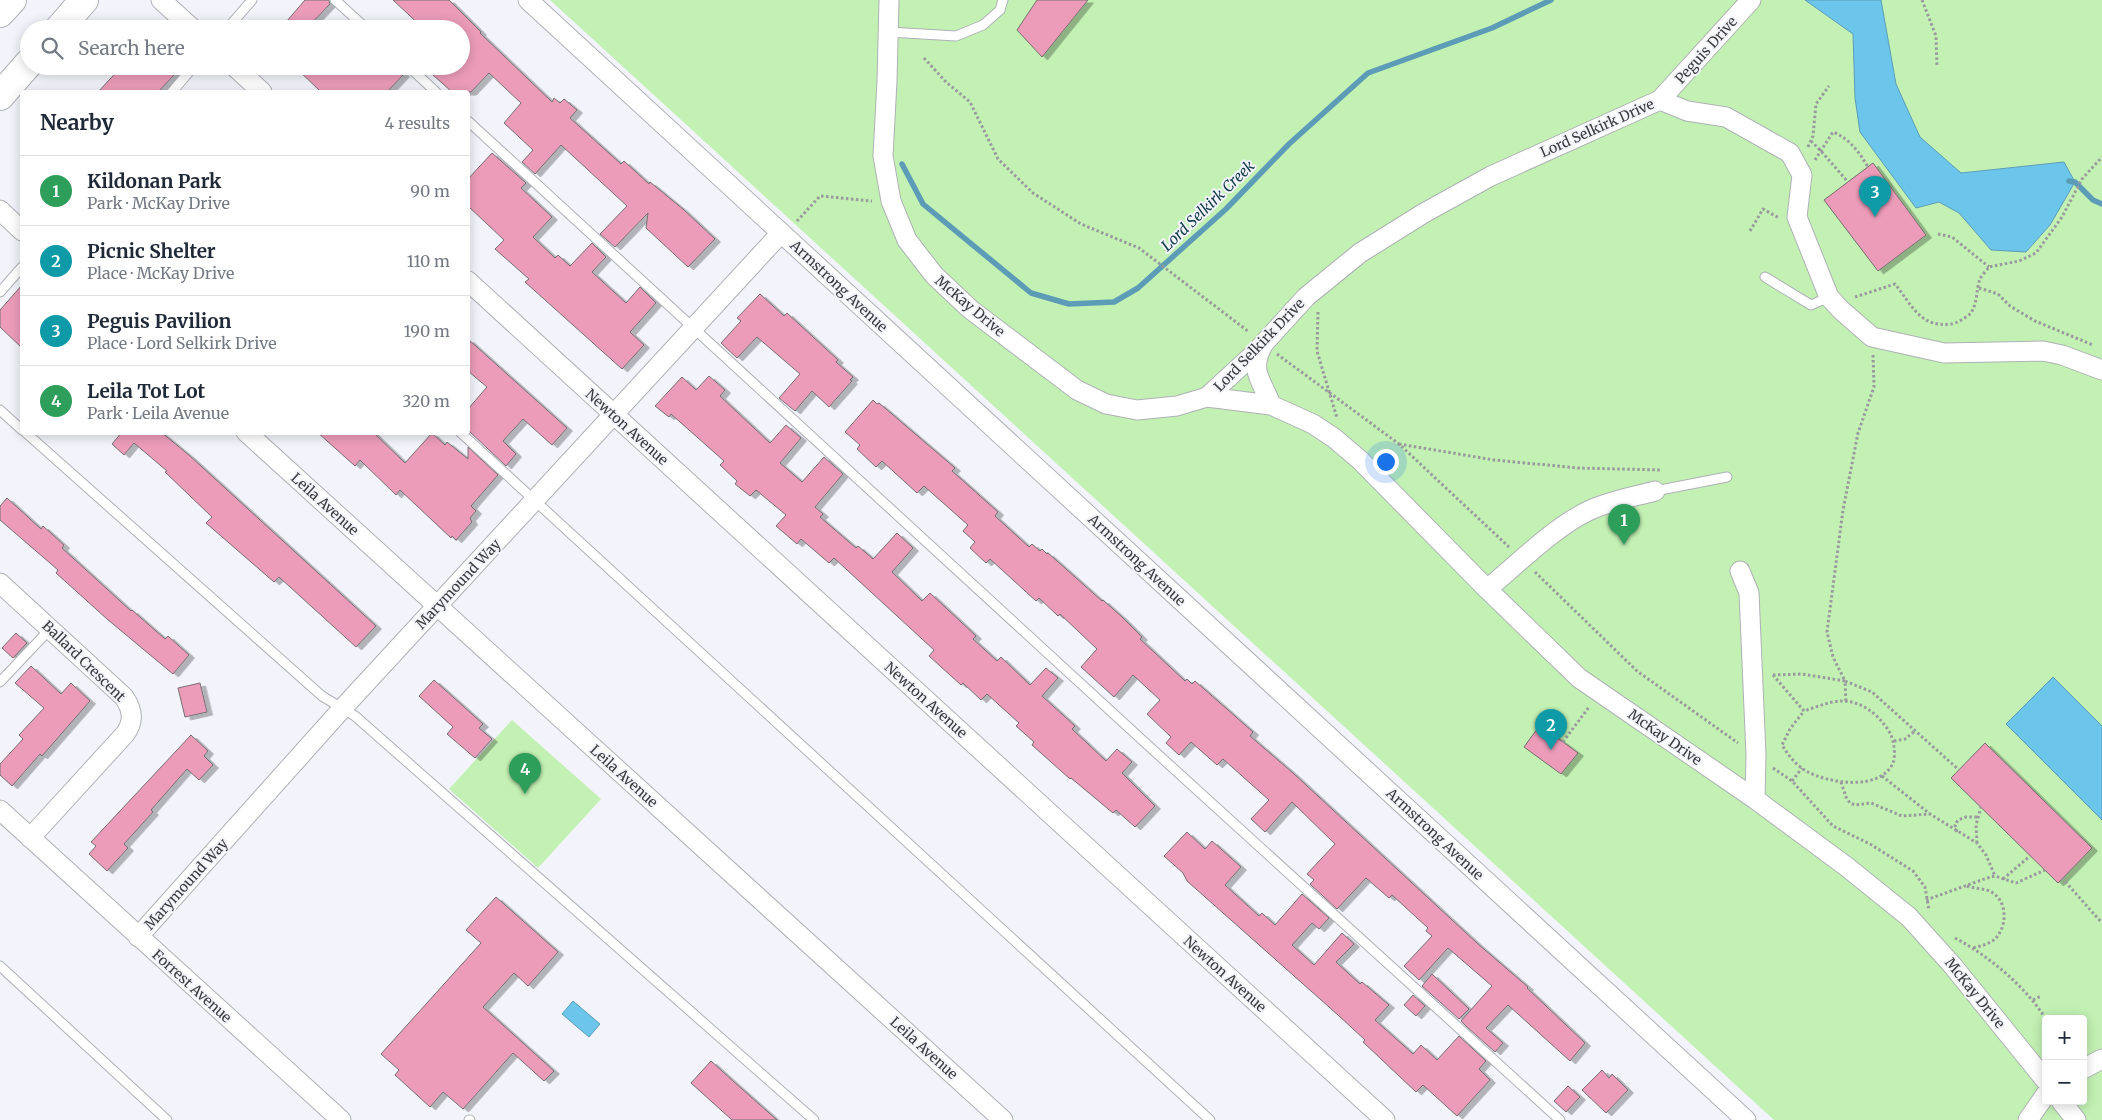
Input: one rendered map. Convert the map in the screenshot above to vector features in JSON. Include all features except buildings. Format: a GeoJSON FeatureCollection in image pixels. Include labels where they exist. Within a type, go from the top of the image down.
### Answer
{"type":"FeatureCollection","features":[{"type":"Feature","properties":{"kind":"main road"},"geometry":{"type":"LineString","coordinates":[[0,13],[12,0]]}},
{"type":"Feature","properties":{"kind":"main road"},"geometry":{"type":"LineString","coordinates":[[67,20],[84,0]]}},
{"type":"Feature","properties":{"kind":"main road"},"geometry":{"type":"LineString","coordinates":[[0,96],[20,73]]}},
{"type":"Feature","properties":{"kind":"street"},"geometry":{"type":"LineString","coordinates":[[162,0],[183,20]]}},
{"type":"Feature","properties":{"kind":"street","name":"Armstrong Avenue"},"geometry":{"type":"LineString","coordinates":[[528,0],[1746,1120]]}},
{"type":"Feature","properties":{"kind":"street","name":"McKay Drive"},"geometry":{"type":"LineString","coordinates":[[889,0],[883,156],[891,201],[907,240],[934,275],[970,309],[1077,390],[1106,404],[1137,410],[1177,406],[1207,397],[1272,405],[1313,424],[1360,460],[1487,589],[1579,678],[1755,799],[1848,867],[1909,918],[1953,966],[2042,1076]]}},
{"type":"Feature","properties":{"kind":"street","name":"Peguis Drive"},"geometry":{"type":"LineString","coordinates":[[1660,100],[1751,0]]}},
{"type":"Feature","properties":{"kind":"street"},"geometry":{"type":"LineString","coordinates":[[244,75],[260,90]]}},
{"type":"Feature","properties":{"kind":"street","name":"Lord Selkirk Drive"},"geometry":{"type":"LineString","coordinates":[[1207,397],[1264,344],[1306,297],[1360,253],[1424,213],[1491,176],[1660,100],[1687,111],[1726,117],[1748,128],[1790,153],[1802,175]]}},
{"type":"Feature","properties":{"kind":"street"},"geometry":{"type":"LineString","coordinates":[[1802,175],[1797,217],[1829,297],[1872,337],[1944,353],[2043,351],[2062,355],[2102,370]]}},
{"type":"Feature","properties":{"kind":"street"},"geometry":{"type":"LineString","coordinates":[[0,210],[20,229]]}},
{"type":"Feature","properties":{"kind":"street","name":"Marymound Way"},"geometry":{"type":"LineString","coordinates":[[138,937],[341,710],[781,233]]}},
{"type":"Feature","properties":{"kind":"street","name":"Newton Avenue"},"geometry":{"type":"LineString","coordinates":[[470,283],[1385,1120]]}},
{"type":"Feature","properties":{"kind":"street"},"geometry":{"type":"LineString","coordinates":[[1264,344],[1258,357],[1257,376],[1272,405]]}},
{"type":"Feature","properties":{"kind":"street","name":"Leila Avenue"},"geometry":{"type":"LineString","coordinates":[[249,435],[1003,1120]]}},
{"type":"Feature","properties":{"kind":"street"},"geometry":{"type":"LineString","coordinates":[[1487,589],[1562,526],[1588,511],[1606,504],[1655,491]]}},
{"type":"Feature","properties":{"kind":"street"},"geometry":{"type":"LineString","coordinates":[[1740,571],[1749,593],[1756,755],[1755,799]]}},
{"type":"Feature","properties":{"kind":"street","name":"Ballard Crescent"},"geometry":{"type":"LineString","coordinates":[[0,583],[124,697],[130,705],[132,717],[125,734],[30,838]]}},
{"type":"Feature","properties":{"kind":"street","name":"Forrest Avenue"},"geometry":{"type":"LineString","coordinates":[[0,810],[341,1120]]}},
{"type":"Feature","properties":{"kind":"street"},"geometry":{"type":"LineString","coordinates":[[2087,1067],[2102,1059]]}},
{"type":"Feature","properties":{"kind":"street"},"geometry":{"type":"LineString","coordinates":[[2028,1120],[2042,1100]]}},
{"type":"Feature","properties":{"kind":"street"},"geometry":{"type":"LineString","coordinates":[[2064,1105],[2076,1120]]}},
{"type":"Feature","properties":{"kind":"lane"},"geometry":{"type":"LineString","coordinates":[[235,20],[252,0]]}},
{"type":"Feature","properties":{"kind":"lane"},"geometry":{"type":"LineString","coordinates":[[336,0],[357,20]]}},
{"type":"Feature","properties":{"kind":"lane"},"geometry":{"type":"LineString","coordinates":[[889,32],[956,36],[983,25],[1000,10],[1003,0]]}},
{"type":"Feature","properties":{"kind":"lane"},"geometry":{"type":"LineString","coordinates":[[174,90],[186,75]]}},
{"type":"Feature","properties":{"kind":"lane"},"geometry":{"type":"LineString","coordinates":[[418,75],[434,90]]}},
{"type":"Feature","properties":{"kind":"lane"},"geometry":{"type":"LineString","coordinates":[[470,123],[1152,749],[1560,1120]]}},
{"type":"Feature","properties":{"kind":"lane"},"geometry":{"type":"LineString","coordinates":[[0,292],[20,268]]}},
{"type":"Feature","properties":{"kind":"lane"},"geometry":{"type":"LineString","coordinates":[[1765,278],[1811,305],[1829,297]]}},
{"type":"Feature","properties":{"kind":"lane"},"geometry":{"type":"LineString","coordinates":[[0,410],[20,428]]}},
{"type":"Feature","properties":{"kind":"lane"},"geometry":{"type":"LineString","coordinates":[[28,435],[322,696],[360,721],[814,1120]]}},
{"type":"Feature","properties":{"kind":"lane"},"geometry":{"type":"LineString","coordinates":[[463,435],[1210,1120]]}},
{"type":"Feature","properties":{"kind":"lane"},"geometry":{"type":"LineString","coordinates":[[1655,491],[1727,477]]}},
{"type":"Feature","properties":{"kind":"lane"},"geometry":{"type":"LineString","coordinates":[[0,682],[50,628]]}},
{"type":"Feature","properties":{"kind":"lane"},"geometry":{"type":"LineString","coordinates":[[0,966],[168,1120]]}},
{"type":"Feature","properties":{"kind":"path"},"geometry":{"type":"LineString","coordinates":[[1922,0],[1936,36],[1937,66]]}},
{"type":"Feature","properties":{"kind":"path"},"geometry":{"type":"LineString","coordinates":[[924,58],[946,82],[970,102],[998,159],[1033,193],[1081,224],[1139,248],[1398,444],[1523,560],[1637,671],[1792,781],[1832,826],[1870,844],[1913,870],[1925,887],[1926,900],[1933,916]]}},
{"type":"Feature","properties":{"kind":"path"},"geometry":{"type":"LineString","coordinates":[[1802,175],[1811,141],[1816,104],[1828,86]]}},
{"type":"Feature","properties":{"kind":"path"},"geometry":{"type":"LineString","coordinates":[[1802,175],[1822,151],[1833,132],[1840,135],[1857,149],[1868,167]]}},
{"type":"Feature","properties":{"kind":"path"},"geometry":{"type":"LineString","coordinates":[[1811,141],[1848,182]]}},
{"type":"Feature","properties":{"kind":"path"},"geometry":{"type":"LineString","coordinates":[[1829,297],[1844,300],[1895,284],[1917,314],[1930,323],[1940,325],[1954,324],[1970,314],[1980,280],[1989,267],[2019,261],[2036,253],[2062,218],[2082,179],[2102,156]]}},
{"type":"Feature","properties":{"kind":"path"},"geometry":{"type":"LineString","coordinates":[[781,233],[788,231],[820,196],[881,202],[891,201]]}},
{"type":"Feature","properties":{"kind":"path"},"geometry":{"type":"LineString","coordinates":[[1750,232],[1763,209],[1785,222]]}},
{"type":"Feature","properties":{"kind":"path"},"geometry":{"type":"LineString","coordinates":[[1938,234],[1952,237],[1989,267]]}},
{"type":"Feature","properties":{"kind":"path"},"geometry":{"type":"LineString","coordinates":[[1319,286],[1317,352],[1346,448]]}},
{"type":"Feature","properties":{"kind":"path"},"geometry":{"type":"LineString","coordinates":[[1979,288],[1998,294],[2010,306],[2035,321],[2099,347]]}},
{"type":"Feature","properties":{"kind":"path"},"geometry":{"type":"LineString","coordinates":[[1846,702],[1845,681],[1833,656],[1827,632],[1843,510],[1858,433],[1874,387],[1872,337]]}},
{"type":"Feature","properties":{"kind":"path"},"geometry":{"type":"LineString","coordinates":[[1398,444],[1504,461],[1578,468],[1661,470]]}},
{"type":"Feature","properties":{"kind":"path"},"geometry":{"type":"LineString","coordinates":[[1752,676],[1802,674],[1845,681],[1872,692],[1959,770]]}},
{"type":"Feature","properties":{"kind":"path"},"geometry":{"type":"LineString","coordinates":[[1773,675],[1804,711]]}},
{"type":"Feature","properties":{"kind":"path"},"geometry":{"type":"LineString","coordinates":[[1563,742],[1600,692]]}},
{"type":"Feature","properties":{"kind":"path"},"geometry":{"type":"LineString","coordinates":[[1835,702],[1846,702],[1867,708],[1881,719],[1894,741],[1893,763],[1882,776],[1858,783],[1829,781],[1802,768],[1782,746],[1790,728],[1804,711],[1835,702]]}},
{"type":"Feature","properties":{"kind":"path"},"geometry":{"type":"LineString","coordinates":[[1894,741],[1905,739],[1916,731]]}},
{"type":"Feature","properties":{"kind":"path"},"geometry":{"type":"LineString","coordinates":[[1792,781],[1802,768]]}},
{"type":"Feature","properties":{"kind":"path"},"geometry":{"type":"LineString","coordinates":[[1882,776],[1930,814],[1977,843],[1986,855],[1995,876]]}},
{"type":"Feature","properties":{"kind":"path"},"geometry":{"type":"LineString","coordinates":[[1841,782],[1846,797],[1850,803],[1855,805],[1871,804],[1902,816],[1930,814]]}},
{"type":"Feature","properties":{"kind":"path"},"geometry":{"type":"LineString","coordinates":[[1977,843],[1976,825],[1981,807]]}},
{"type":"Feature","properties":{"kind":"path"},"geometry":{"type":"LineString","coordinates":[[1957,832],[1955,825],[1958,820],[1966,816],[1978,817]]}},
{"type":"Feature","properties":{"kind":"path"},"geometry":{"type":"LineString","coordinates":[[2003,879],[2030,856]]}},
{"type":"Feature","properties":{"kind":"path"},"geometry":{"type":"LineString","coordinates":[[1926,900],[1987,878],[1995,876],[2016,883],[2045,870]]}},
{"type":"Feature","properties":{"kind":"path"},"geometry":{"type":"LineString","coordinates":[[2062,878],[2102,923]]}},
{"type":"Feature","properties":{"kind":"path"},"geometry":{"type":"LineString","coordinates":[[1966,886],[1973,891],[1988,890],[2001,899],[2004,908],[2003,925],[2000,933],[1994,940],[1972,948]]}},
{"type":"Feature","properties":{"kind":"path"},"geometry":{"type":"LineString","coordinates":[[1952,936],[1972,948],[2015,982],[2034,999],[2044,1015]]}},
{"type":"Feature","properties":{"kind":"path"},"geometry":{"type":"LineString","coordinates":[[2034,999],[2041,996]]}},
{"type":"Feature","properties":{"kind":"green space"},"geometry":{"type":"Polygon","coordinates":[[[550,0],[2102,0],[2102,1120],[1774,1120],[550,0]]]}},
{"type":"Feature","properties":{"kind":"green space"},"geometry":{"type":"Polygon","coordinates":[[[512,720],[601,799],[538,868],[449,789],[512,720]]]}},
{"type":"Feature","properties":{"kind":"water"},"geometry":{"type":"Polygon","coordinates":[[[1805,0],[1881,0],[1896,84],[1920,137],[1961,173],[2064,162],[2075,182],[2050,225],[2026,252],[1991,250],[1959,213],[1939,202],[1916,208],[1860,132],[1855,98],[1853,34],[1805,0]]]}},
{"type":"Feature","properties":{"kind":"water"},"geometry":{"type":"Polygon","coordinates":[[[2053,677],[2102,726],[2102,820],[2006,724],[2053,677]]]}},
{"type":"Feature","properties":{"kind":"water"},"geometry":{"type":"Polygon","coordinates":[[[573,1001],[600,1024],[589,1037],[562,1014],[573,1001]]]}},
{"type":"Feature","properties":{"kind":"waterway","name":"Lord Selkirk Creek"},"geometry":{"type":"LineString","coordinates":[[902,164],[923,204],[1031,293],[1069,304],[1114,302],[1138,288],[1226,209],[1289,144],[1368,73],[1492,28],[1551,0]]}},
{"type":"Feature","properties":{"kind":"waterway","name":"Lord Selkirk Creek"},"geometry":{"type":"LineString","coordinates":[[2069,181],[2075,182],[2093,200],[2102,204]]}},
{"type":"Feature","properties":{"kind":"place","name":"Peguis Pavilion"},"geometry":{"type":"Point","coordinates":[1875,217]}},
{"type":"Feature","properties":{"kind":"place","name":"Kildonan Park"},"geometry":{"type":"Point","coordinates":[1624,545]}},
{"type":"Feature","properties":{"kind":"place","name":"Picnic Shelter"},"geometry":{"type":"Point","coordinates":[1551,750]}},
{"type":"Feature","properties":{"kind":"place","name":"Leila Tot Lot"},"geometry":{"type":"Point","coordinates":[525,794]}}]}
